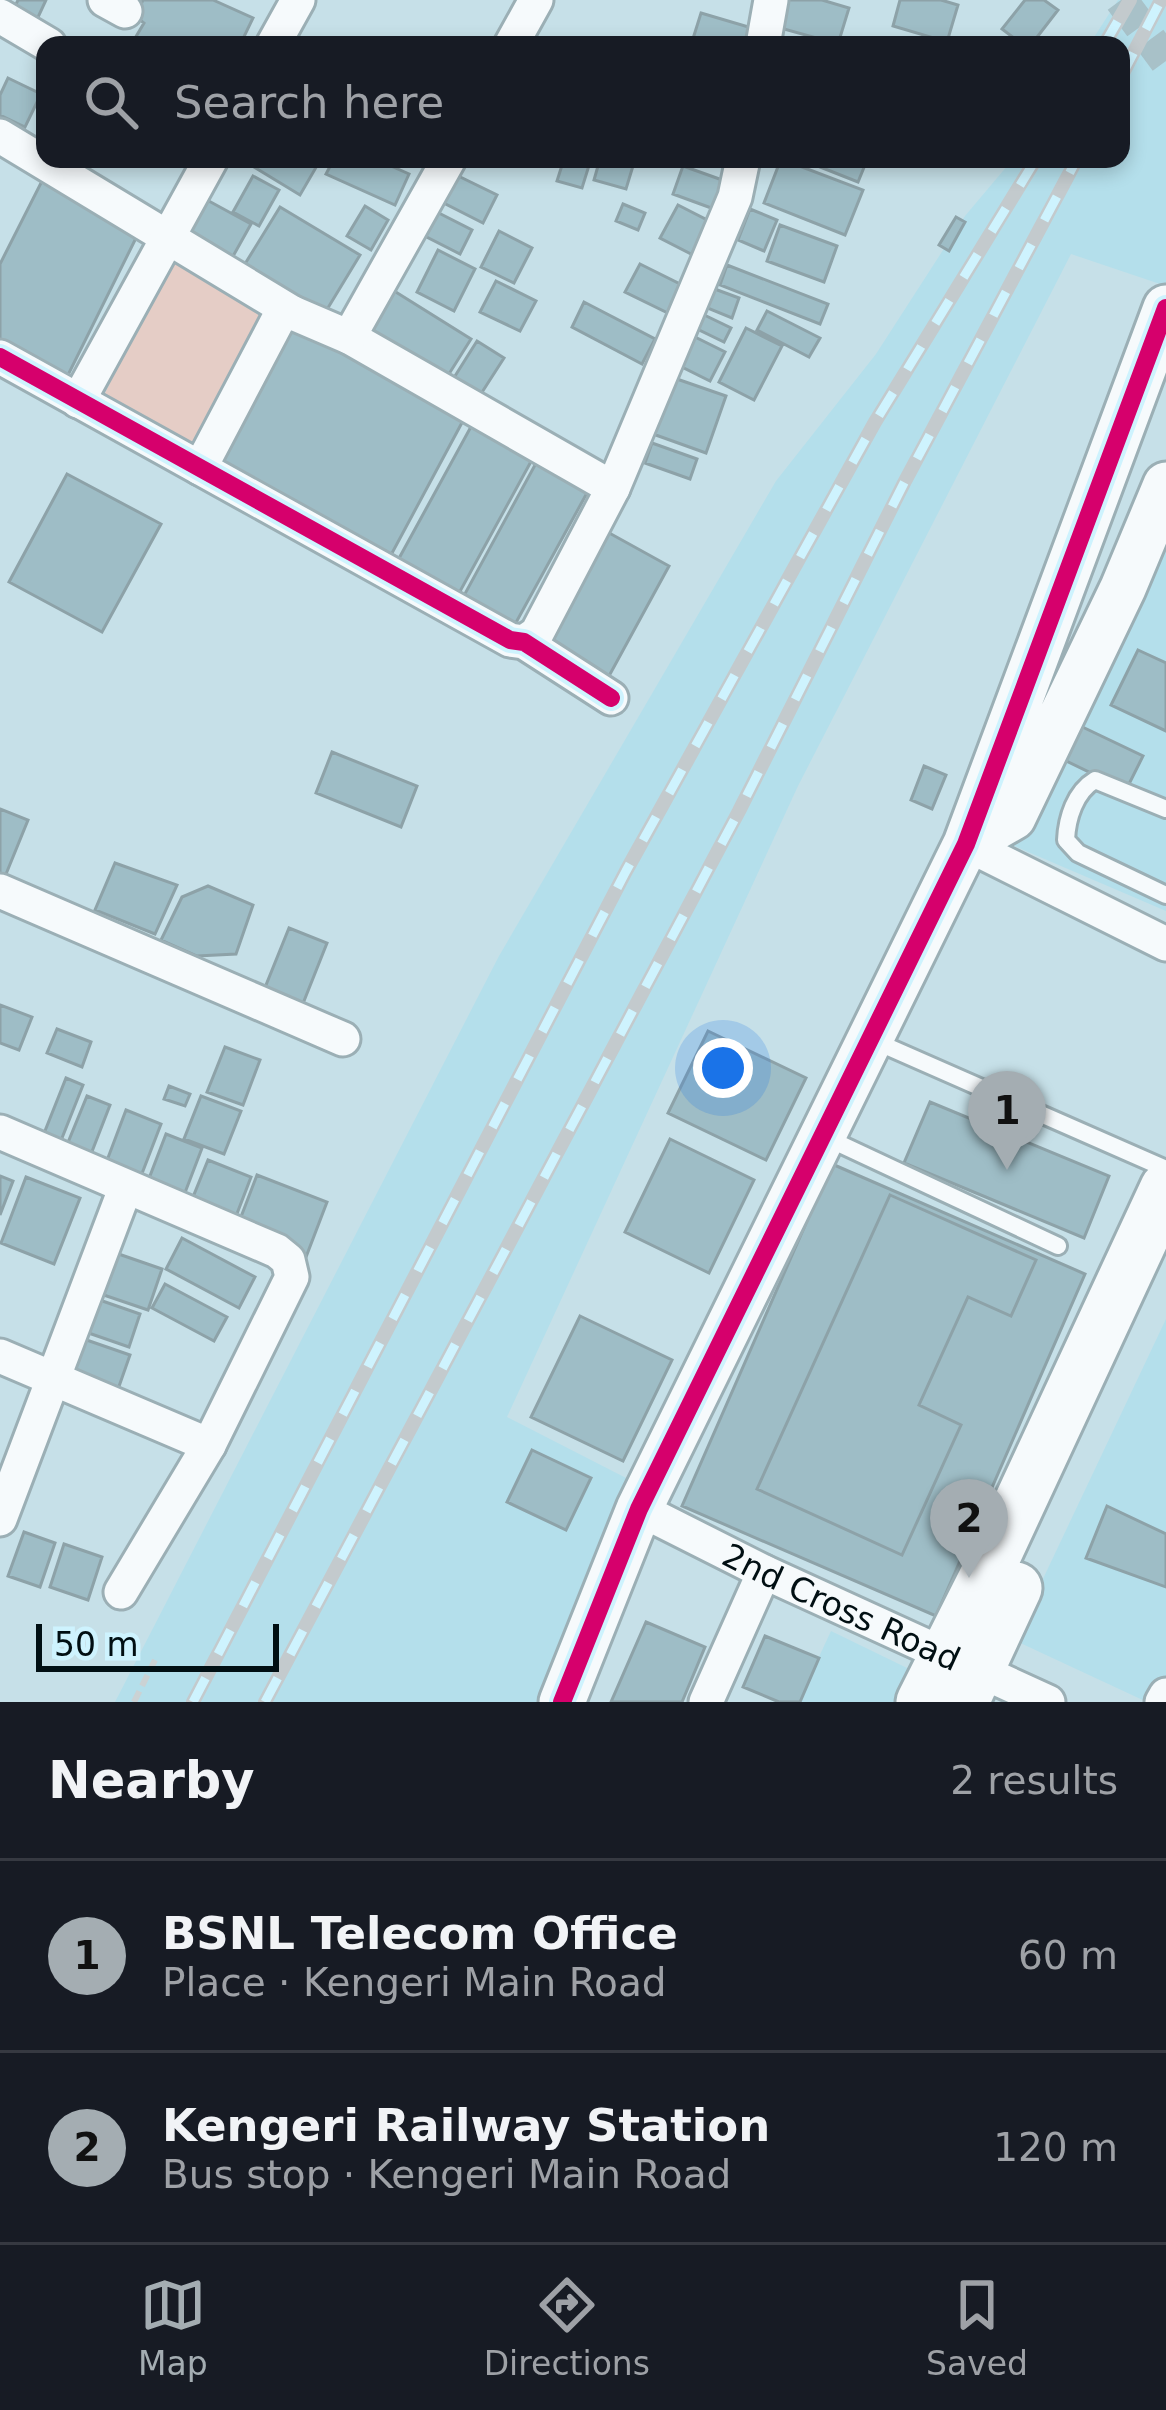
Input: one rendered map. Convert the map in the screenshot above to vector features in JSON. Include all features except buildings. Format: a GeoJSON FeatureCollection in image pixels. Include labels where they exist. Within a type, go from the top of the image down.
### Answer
{"type":"FeatureCollection","features":[{"type":"Feature","properties":{"kind":"main road"},"geometry":{"type":"LineString","coordinates":[[961,1676],[986,1575],[1166,1189]]}},
{"type":"Feature","properties":{"kind":"main road"},"geometry":{"type":"LineString","coordinates":[[922,1702],[961,1676],[1166,1260]]}},
{"type":"Feature","properties":{"kind":"street"},"geometry":{"type":"LineString","coordinates":[[278,36],[298,0]]}},
{"type":"Feature","properties":{"kind":"street"},"geometry":{"type":"LineString","coordinates":[[517,36],[536,0]]}},
{"type":"Feature","properties":{"kind":"street"},"geometry":{"type":"LineString","coordinates":[[765,36],[771,0]]}},
{"type":"Feature","properties":{"kind":"street"},"geometry":{"type":"LineString","coordinates":[[0,16],[36,37]]}},
{"type":"Feature","properties":{"kind":"street"},"geometry":{"type":"LineString","coordinates":[[0,136],[36,158]]}},
{"type":"Feature","properties":{"kind":"street"},"geometry":{"type":"LineString","coordinates":[[53,168],[293,313],[349,338],[613,488]]}},
{"type":"Feature","properties":{"kind":"street"},"geometry":{"type":"LineString","coordinates":[[79,401],[206,168]]}},
{"type":"Feature","properties":{"kind":"street"},"geometry":{"type":"LineString","coordinates":[[349,338],[444,168]]}},
{"type":"Feature","properties":{"kind":"street"},"geometry":{"type":"LineString","coordinates":[[524,642],[537,633],[613,488],[735,197],[741,168]]}},
{"type":"Feature","properties":{"kind":"street"},"geometry":{"type":"LineString","coordinates":[[562,1702],[639,1509],[966,844],[1166,308]]}},
{"type":"Feature","properties":{"kind":"street"},"geometry":{"type":"LineString","coordinates":[[200,468],[280,316],[293,313]]}},
{"type":"Feature","properties":{"kind":"street"},"geometry":{"type":"LineString","coordinates":[[0,357],[510,640],[524,642],[611,698]]}},
{"type":"Feature","properties":{"kind":"street"},"geometry":{"type":"LineString","coordinates":[[966,844],[1012,817],[1123,588],[1166,485]]}},
{"type":"Feature","properties":{"kind":"street"},"geometry":{"type":"LineString","coordinates":[[966,844],[1166,944]]}},
{"type":"Feature","properties":{"kind":"street"},"geometry":{"type":"LineString","coordinates":[[0,891],[343,1039]]}},
{"type":"Feature","properties":{"kind":"street"},"geometry":{"type":"LineString","coordinates":[[0,1132],[289,1260],[292,1277],[209,1445],[121,1592]]}},
{"type":"Feature","properties":{"kind":"street"},"geometry":{"type":"LineString","coordinates":[[0,1519],[125,1189]]}},
{"type":"Feature","properties":{"kind":"street"},"geometry":{"type":"LineString","coordinates":[[0,1356],[209,1445]]}},
{"type":"Feature","properties":{"kind":"street","name":"2nd Cross Road"},"geometry":{"type":"LineString","coordinates":[[639,1509],[961,1676],[1048,1702]]}},
{"type":"Feature","properties":{"kind":"street"},"geometry":{"type":"LineString","coordinates":[[706,1702],[764,1572]]}},
{"type":"Feature","properties":{"kind":"lane"},"geometry":{"type":"LineString","coordinates":[[1166,809],[1095,780],[1073,806],[1066,841],[1078,853],[1166,895]]}},
{"type":"Feature","properties":{"kind":"lane"},"geometry":{"type":"LineString","coordinates":[[870,1039],[1166,1169]]}},
{"type":"Feature","properties":{"kind":"lane"},"geometry":{"type":"LineString","coordinates":[[822,1136],[1058,1246]]}},
{"type":"Feature","properties":{"kind":"path"},"geometry":{"type":"LineString","coordinates":[[134,1702],[155,1660]]}},
{"type":"Feature","properties":{"kind":"shaded area"},"geometry":{"type":"Polygon","coordinates":[[[1118,0],[1166,0],[1166,286],[1071,254],[798,786],[507,1417],[630,1480],[540,1702],[115,1702],[499,956],[776,481],[876,354],[965,216],[1005,168],[1130,168],[1130,36],[1095,36],[1118,0]]]}},
{"type":"Feature","properties":{"kind":"shaded area"},"geometry":{"type":"Polygon","coordinates":[[[172,255],[262,317],[193,445],[104,395],[172,255]]]}},
{"type":"Feature","properties":{"kind":"shaded area"},"geometry":{"type":"Polygon","coordinates":[[[1166,526],[1166,911],[1012,845],[1166,526]]]}},
{"type":"Feature","properties":{"kind":"shaded area"},"geometry":{"type":"Polygon","coordinates":[[[1166,1319],[1166,1702],[1147,1702],[1014,1640],[1166,1319]]]}},
{"type":"Feature","properties":{"kind":"shaded area"},"geometry":{"type":"Polygon","coordinates":[[[831,1631],[977,1702],[798,1702],[831,1631]]]}},
{"type":"Feature","properties":{"kind":"tunnel"},"geometry":{"type":"LineString","coordinates":[[1121,0],[1166,61]]}},
{"type":"Feature","properties":{"kind":"railway"},"geometry":{"type":"LineString","coordinates":[[1109,36],[1130,0]]}},
{"type":"Feature","properties":{"kind":"railway"},"geometry":{"type":"LineString","coordinates":[[1130,60],[1161,0]]}},
{"type":"Feature","properties":{"kind":"railway"},"geometry":{"type":"LineString","coordinates":[[193,1702],[626,871],[875,422],[1030,168]]}},
{"type":"Feature","properties":{"kind":"railway"},"geometry":{"type":"LineString","coordinates":[[265,1702],[739,811],[904,483],[1072,168]]}},
{"type":"Feature","properties":{"kind":"cycle path"},"geometry":{"type":"LineString","coordinates":[[562,1702],[639,1509],[966,844],[1166,308]]}},
{"type":"Feature","properties":{"kind":"cycle path"},"geometry":{"type":"LineString","coordinates":[[0,357],[510,640],[524,642],[611,698]]}},
{"type":"Feature","properties":{"kind":"place","name":"BSNL Telecom Office"},"geometry":{"type":"Point","coordinates":[1007,1170]}},
{"type":"Feature","properties":{"kind":"place","name":"Kengeri Railway Station"},"geometry":{"type":"Point","coordinates":[969,1578]}}]}
